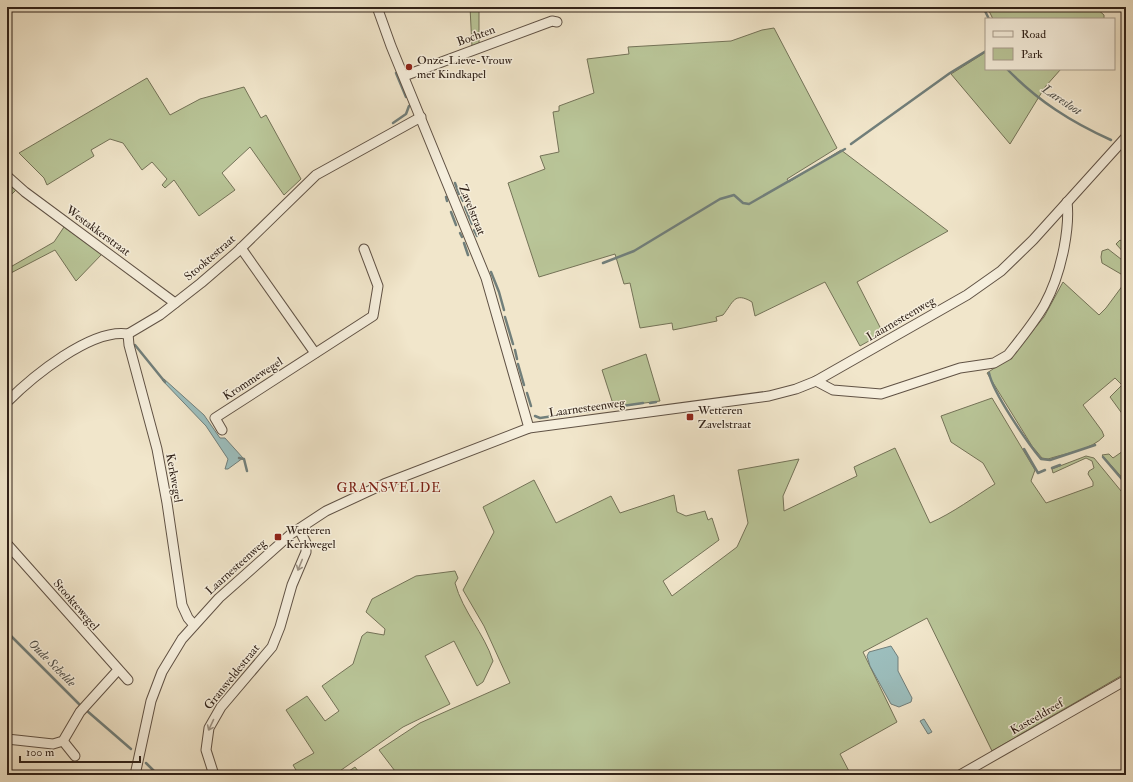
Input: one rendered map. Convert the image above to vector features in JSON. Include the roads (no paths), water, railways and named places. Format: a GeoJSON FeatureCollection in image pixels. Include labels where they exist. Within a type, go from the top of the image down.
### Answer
{"type":"FeatureCollection","features":[{"type":"Feature","properties":{"kind":"street","name":"Zavelstraat"},"geometry":{"type":"LineString","coordinates":[[377,7],[486,278],[530,428]]}},
{"type":"Feature","properties":{"kind":"street","name":"Bochten"},"geometry":{"type":"LineString","coordinates":[[404,76],[552,21],[556,22]]}},
{"type":"Feature","properties":{"kind":"street","name":"Stooktestraat"},"geometry":{"type":"LineString","coordinates":[[7,402],[26,383],[85,343],[98,337],[119,333],[128,334],[160,315],[241,248],[316,175],[421,116]]}},
{"type":"Feature","properties":{"kind":"street","name":"Laarnesteenweg"},"geometry":{"type":"LineString","coordinates":[[135,775],[151,701],[162,672],[182,639],[219,598],[299,529],[337,505],[384,484],[530,428],[769,396],[796,389],[816,381],[967,295],[989,280],[1008,265],[1033,240],[1126,137]]}},
{"type":"Feature","properties":{"kind":"street","name":"Westakkerstraat"},"geometry":{"type":"LineString","coordinates":[[7,176],[25,192],[175,303]]}},
{"type":"Feature","properties":{"kind":"street"},"geometry":{"type":"LineString","coordinates":[[816,381],[833,390],[881,394],[953,370],[994,363],[1008,355],[1039,314],[1056,282],[1068,224],[1067,202]]}},
{"type":"Feature","properties":{"kind":"street"},"geometry":{"type":"LineString","coordinates":[[241,248],[315,353]]}},
{"type":"Feature","properties":{"kind":"street","name":"Krommewegel"},"geometry":{"type":"LineString","coordinates":[[222,430],[215,418],[373,316],[378,286],[364,249]]}},
{"type":"Feature","properties":{"kind":"street","name":"Kerkwegel"},"geometry":{"type":"LineString","coordinates":[[128,334],[129,345],[157,449],[167,503],[182,605],[188,618],[194,625]]}},
{"type":"Feature","properties":{"kind":"street","name":"Gransveldestraat"},"geometry":{"type":"LineString","coordinates":[[214,775],[206,750],[209,728],[221,707],[272,647],[280,627],[292,585],[306,552],[306,543],[299,529]]}},
{"type":"Feature","properties":{"kind":"street","name":"Stooktewegel"},"geometry":{"type":"LineString","coordinates":[[7,544],[128,680]]}},
{"type":"Feature","properties":{"kind":"street"},"geometry":{"type":"LineString","coordinates":[[7,739],[53,744],[63,740],[86,704],[118,670]]}},
{"type":"Feature","properties":{"kind":"street","name":"Kasteeldreef"},"geometry":{"type":"LineString","coordinates":[[960,775],[1126,680]]}},
{"type":"Feature","properties":{"kind":"street"},"geometry":{"type":"LineString","coordinates":[[63,740],[75,756]]}},
{"type":"Feature","properties":{"kind":"water"},"geometry":{"type":"Polygon","coordinates":[[[164,379],[204,415],[220,438],[225,438],[243,458],[228,469],[225,469],[228,459],[206,426],[162,380],[164,379]]]}},
{"type":"Feature","properties":{"kind":"water"},"geometry":{"type":"Polygon","coordinates":[[[891,646],[898,657],[898,671],[912,698],[911,702],[899,707],[891,704],[870,666],[867,656],[869,652],[891,646]]]}},
{"type":"Feature","properties":{"kind":"water"},"geometry":{"type":"Polygon","coordinates":[[[924,719],[932,732],[928,734],[920,721],[924,719]]]}},
{"type":"Feature","properties":{"kind":"waterway","name":"Laresloot"},"geometry":{"type":"LineString","coordinates":[[983,7],[988,18]]}},
{"type":"Feature","properties":{"kind":"waterway"},"geometry":{"type":"LineString","coordinates":[[851,144],[950,73],[985,52]]}},
{"type":"Feature","properties":{"kind":"waterway","name":"Laresloot"},"geometry":{"type":"LineString","coordinates":[[1008,70],[1031,91],[1056,110],[1082,126],[1111,140]]}},
{"type":"Feature","properties":{"kind":"waterway"},"geometry":{"type":"LineString","coordinates":[[396,73],[406,97]]}},
{"type":"Feature","properties":{"kind":"waterway"},"geometry":{"type":"LineString","coordinates":[[393,123],[406,114],[409,106]]}},
{"type":"Feature","properties":{"kind":"waterway"},"geometry":{"type":"LineString","coordinates":[[603,263],[634,251],[720,199],[734,195],[743,203],[749,204],[845,149]]}},
{"type":"Feature","properties":{"kind":"waterway"},"geometry":{"type":"LineString","coordinates":[[455,183],[459,194]]}},
{"type":"Feature","properties":{"kind":"waterway"},"geometry":{"type":"LineString","coordinates":[[446,197],[447,201]]}},
{"type":"Feature","properties":{"kind":"waterway"},"geometry":{"type":"LineString","coordinates":[[461,197],[463,201]]}},
{"type":"Feature","properties":{"kind":"waterway"},"geometry":{"type":"LineString","coordinates":[[465,207],[472,224]]}},
{"type":"Feature","properties":{"kind":"waterway"},"geometry":{"type":"LineString","coordinates":[[451,212],[456,225]]}},
{"type":"Feature","properties":{"kind":"waterway"},"geometry":{"type":"LineString","coordinates":[[474,230],[477,236]]}},
{"type":"Feature","properties":{"kind":"waterway"},"geometry":{"type":"LineString","coordinates":[[460,233],[462,237]]}},
{"type":"Feature","properties":{"kind":"waterway"},"geometry":{"type":"LineString","coordinates":[[464,243],[468,255]]}},
{"type":"Feature","properties":{"kind":"waterway"},"geometry":{"type":"LineString","coordinates":[[491,272],[504,310]]}},
{"type":"Feature","properties":{"kind":"waterway"},"geometry":{"type":"LineString","coordinates":[[505,317],[513,344]]}},
{"type":"Feature","properties":{"kind":"waterway"},"geometry":{"type":"LineString","coordinates":[[135,345],[165,382]]}},
{"type":"Feature","properties":{"kind":"waterway"},"geometry":{"type":"LineString","coordinates":[[515,350],[517,359]]}},
{"type":"Feature","properties":{"kind":"waterway"},"geometry":{"type":"LineString","coordinates":[[518,364],[524,385]]}},
{"type":"Feature","properties":{"kind":"waterway"},"geometry":{"type":"LineString","coordinates":[[989,373],[997,392],[1019,430],[1041,459],[1050,460],[1095,445]]}},
{"type":"Feature","properties":{"kind":"waterway"},"geometry":{"type":"LineString","coordinates":[[527,393],[531,406]]}},
{"type":"Feature","properties":{"kind":"waterway"},"geometry":{"type":"LineString","coordinates":[[650,403],[656,402]]}},
{"type":"Feature","properties":{"kind":"waterway"},"geometry":{"type":"LineString","coordinates":[[535,416],[540,418],[643,403]]}},
{"type":"Feature","properties":{"kind":"waterway"},"geometry":{"type":"LineString","coordinates":[[1024,449],[1038,473],[1045,470]]}},
{"type":"Feature","properties":{"kind":"waterway"},"geometry":{"type":"LineString","coordinates":[[1103,457],[1126,484]]}},
{"type":"Feature","properties":{"kind":"waterway"},"geometry":{"type":"LineString","coordinates":[[239,458],[244,459],[247,471]]}},
{"type":"Feature","properties":{"kind":"waterway"},"geometry":{"type":"LineString","coordinates":[[1052,468],[1060,465]]}},
{"type":"Feature","properties":{"kind":"waterway","name":"Oude Schelde"},"geometry":{"type":"LineString","coordinates":[[7,632],[82,707]]}},
{"type":"Feature","properties":{"kind":"waterway","name":"Oude Schelde"},"geometry":{"type":"LineString","coordinates":[[86,710],[131,749]]}},
{"type":"Feature","properties":{"kind":"waterway"},"geometry":{"type":"LineString","coordinates":[[146,763],[158,775]]}},
{"type":"Feature","properties":{"kind":"place","name":"Onze-Lieve-Vrouw met Kindkapel"},"geometry":{"type":"Point","coordinates":[409,67]}},
{"type":"Feature","properties":{"kind":"place","name":"Wetteren Zavelstraat"},"geometry":{"type":"Point","coordinates":[690,417]}},
{"type":"Feature","properties":{"kind":"place","name":"Wetteren Kerkwegel"},"geometry":{"type":"Point","coordinates":[278,537]}},
{"type":"Feature","properties":{"kind":"district","name":"GRANSVELDE"},"geometry":{"type":"Point","coordinates":[389,488]}}]}
